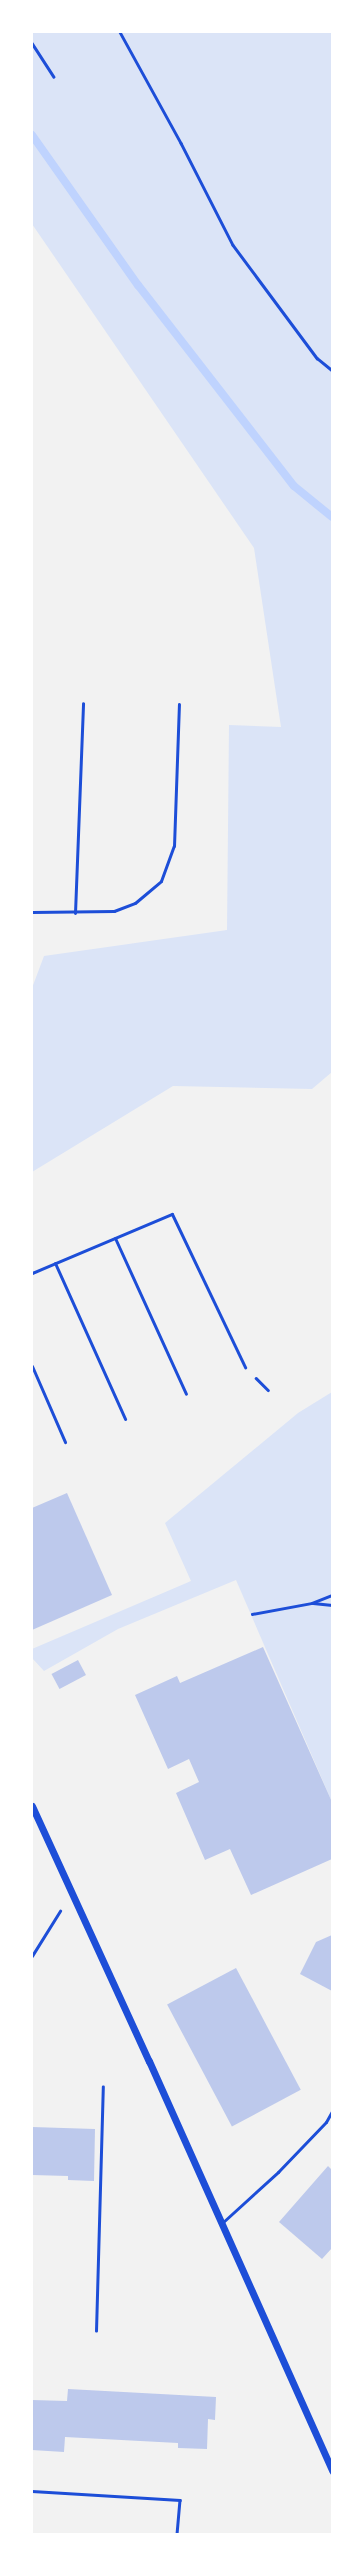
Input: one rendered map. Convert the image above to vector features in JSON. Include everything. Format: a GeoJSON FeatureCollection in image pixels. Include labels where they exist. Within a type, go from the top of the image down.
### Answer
{"type":"FeatureCollection","features":[{"type":"Feature","properties":{"kind":"street"},"geometry":{"type":"LineString","coordinates":[[32,1806],[72,1890],[332,2471]]}},
{"type":"Feature","properties":{"kind":"lane"},"geometry":{"type":"LineString","coordinates":[[75,913],[83,703]]}},
{"type":"Feature","properties":{"kind":"lane"},"geometry":{"type":"LineString","coordinates":[[32,912],[75,913],[114,911],[134,903],[161,881],[174,846],[179,704]]}},
{"type":"Feature","properties":{"kind":"lane"},"geometry":{"type":"LineString","coordinates":[[32,1273],[172,1214],[245,1367]]}},
{"type":"Feature","properties":{"kind":"lane"},"geometry":{"type":"LineString","coordinates":[[116,1238],[186,1394]]}},
{"type":"Feature","properties":{"kind":"lane"},"geometry":{"type":"LineString","coordinates":[[55,1263],[125,1419]]}},
{"type":"Feature","properties":{"kind":"lane"},"geometry":{"type":"LineString","coordinates":[[32,1366],[65,1442]]}},
{"type":"Feature","properties":{"kind":"lane"},"geometry":{"type":"LineString","coordinates":[[222,2223],[278,2172],[326,2122],[332,2111]]}},
{"type":"Feature","properties":{"kind":"path"},"geometry":{"type":"LineString","coordinates":[[120,32],[182,143],[232,245],[316,358],[332,370]]}},
{"type":"Feature","properties":{"kind":"path"},"geometry":{"type":"LineString","coordinates":[[32,43],[54,77]]}},
{"type":"Feature","properties":{"kind":"path"},"geometry":{"type":"LineString","coordinates":[[252,1614],[312,1603],[332,1595]]}},
{"type":"Feature","properties":{"kind":"path"},"geometry":{"type":"LineString","coordinates":[[312,1603],[332,1605]]}},
{"type":"Feature","properties":{"kind":"path"},"geometry":{"type":"LineString","coordinates":[[32,1956],[72,1890]]}},
{"type":"Feature","properties":{"kind":"path"},"geometry":{"type":"LineString","coordinates":[[96,2331],[102,2087]]}},
{"type":"Feature","properties":{"kind":"path"},"geometry":{"type":"LineString","coordinates":[[32,2491],[180,2500],[178,2534]]}},
{"type":"Feature","properties":{"kind":"shaded area"},"geometry":{"type":"Polygon","coordinates":[[[32,32],[332,32],[332,1072],[312,1089],[173,1086],[32,1172],[32,988],[44,956],[227,930],[229,725],[281,727],[254,548],[32,224],[32,32]]]}},
{"type":"Feature","properties":{"kind":"shaded area"},"geometry":{"type":"Polygon","coordinates":[[[332,1392],[332,1802],[236,1580],[118,1629],[44,1671],[32,1658],[32,1649],[191,1581],[165,1523],[298,1413],[332,1392]]]}},
{"type":"Feature","properties":{"kind":"building"},"geometry":{"type":"Polygon","coordinates":[[[67,1493],[112,1595],[32,1630],[32,1508],[67,1493]]]}},
{"type":"Feature","properties":{"kind":"building"},"geometry":{"type":"Polygon","coordinates":[[[263,1647],[332,1802],[332,1859],[251,1895],[230,1849],[205,1860],[176,1793],[199,1782],[189,1759],[168,1769],[135,1695],[177,1676],[180,1683],[263,1647]]]}},
{"type":"Feature","properties":{"kind":"building"},"geometry":{"type":"Polygon","coordinates":[[[78,1660],[86,1675],[59,1689],[52,1674],[78,1660]]]}},
{"type":"Feature","properties":{"kind":"building"},"geometry":{"type":"Polygon","coordinates":[[[332,1935],[332,1991],[300,1974],[316,1942],[332,1935]]]}},
{"type":"Feature","properties":{"kind":"building"},"geometry":{"type":"Polygon","coordinates":[[[236,1968],[301,2090],[232,2126],[167,2005],[236,1968]]]}},
{"type":"Feature","properties":{"kind":"building"},"geometry":{"type":"Polygon","coordinates":[[[32,2127],[95,2129],[94,2181],[68,2180],[68,2176],[32,2175],[32,2127]]]}},
{"type":"Feature","properties":{"kind":"building"},"geometry":{"type":"Polygon","coordinates":[[[328,2166],[332,2170],[332,2248],[322,2259],[279,2222],[328,2166]]]}},
{"type":"Feature","properties":{"kind":"building"},"geometry":{"type":"Polygon","coordinates":[[[68,2389],[216,2397],[215,2420],[208,2419],[207,2449],[178,2448],[178,2443],[65,2437],[64,2452],[32,2450],[32,2400],[67,2401],[68,2389]]]}},
{"type":"Feature","properties":{"kind":"waterway"},"geometry":{"type":"LineString","coordinates":[[32,135],[138,285],[294,486],[332,517]]}}]}
